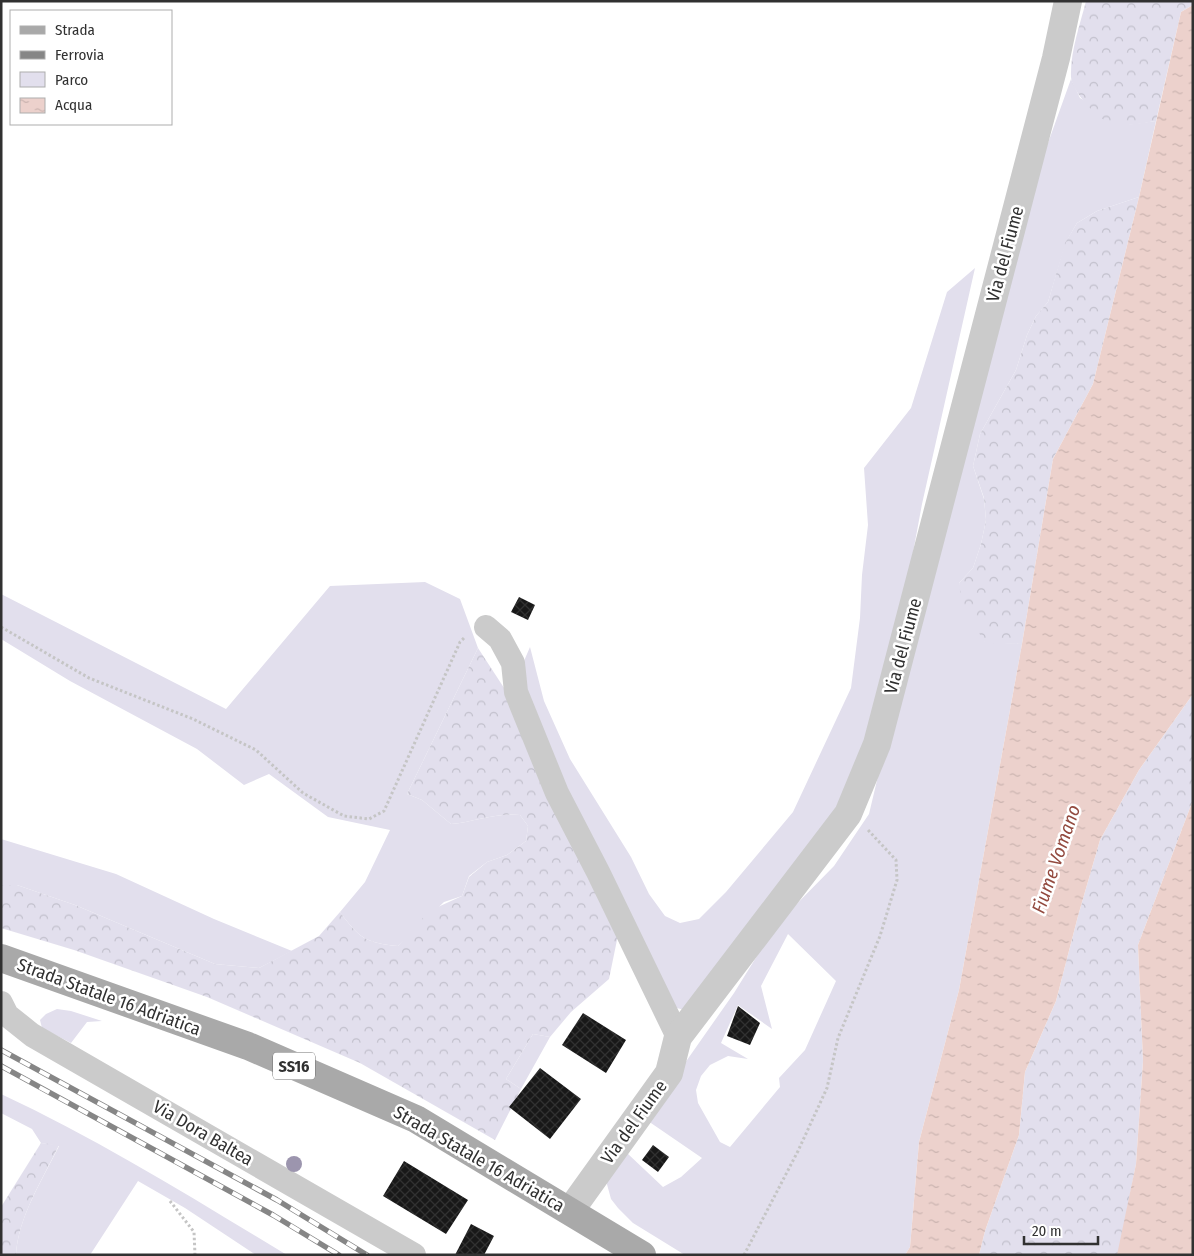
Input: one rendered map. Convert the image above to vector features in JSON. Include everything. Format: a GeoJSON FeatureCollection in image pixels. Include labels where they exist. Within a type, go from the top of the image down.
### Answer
{"type":"FeatureCollection","features":[{"type":"Feature","properties":{"kind":"main road","name":"Strada Statale 16 Adriatica"},"geometry":{"type":"LineString","coordinates":[[1,958],[248,1046],[416,1119],[632,1248]]}},
{"type":"Feature","properties":{"kind":"street","name":"Via del Fiume"},"geometry":{"type":"LineString","coordinates":[[570,1211],[669,1073],[678,1038],[848,814],[877,744],[1056,58],[1068,1]]}},
{"type":"Feature","properties":{"kind":"street"},"geometry":{"type":"LineString","coordinates":[[486,627],[500,639],[513,664],[516,692],[557,793],[598,872],[678,1038]]}},
{"type":"Feature","properties":{"kind":"street","name":"Via Dora Baltea"},"geometry":{"type":"LineString","coordinates":[[1,1003],[7,1015],[32,1036],[414,1255]]}},
{"type":"Feature","properties":{"kind":"path"},"geometry":{"type":"LineString","coordinates":[[1,627],[89,678],[193,719],[256,750],[303,792],[344,816],[369,819],[384,811],[460,642],[471,631],[486,627]]}},
{"type":"Feature","properties":{"kind":"path"},"geometry":{"type":"LineString","coordinates":[[744,1255],[798,1151],[827,1088],[838,1038],[880,936],[897,880],[896,860],[874,834],[848,814]]}},
{"type":"Feature","properties":{"kind":"path"},"geometry":{"type":"LineString","coordinates":[[170,1201],[194,1232],[195,1255]]}},
{"type":"Feature","properties":{"kind":"green space"},"geometry":{"type":"Polygon","coordinates":[[[1086,1],[1193,1],[1193,5],[1181,12],[1156,121],[1127,125],[1110,123],[1092,110],[1080,97],[1072,83],[1071,68],[1086,1]]]}},
{"type":"Feature","properties":{"kind":"green space"},"geometry":{"type":"Polygon","coordinates":[[[1071,79],[1080,98],[1126,125],[1156,121],[1139,197],[1097,211],[1077,223],[1066,242],[1048,302],[1036,316],[1027,335],[1016,370],[980,434],[973,466],[984,499],[986,520],[973,568],[959,583],[985,642],[1022,644],[959,990],[919,1142],[910,1247],[905,1255],[685,1255],[633,1223],[611,1199],[605,1177],[734,993],[777,924],[834,866],[869,814],[895,705],[1030,193],[1071,79]],[[788,934],[761,986],[772,1029],[738,1005],[721,1043],[748,1059],[728,1056],[710,1065],[701,1076],[696,1090],[698,1103],[720,1142],[730,1147],[780,1087],[779,1078],[805,1050],[836,981],[788,934]],[[648,1121],[627,1153],[663,1187],[681,1177],[702,1158],[648,1121]]]}},
{"type":"Feature","properties":{"kind":"green space"},"geometry":{"type":"Polygon","coordinates":[[[1139,197],[1093,384],[1053,459],[1022,644],[985,643],[962,604],[959,583],[973,568],[986,520],[984,498],[973,466],[980,434],[1016,370],[1027,335],[1036,316],[1048,302],[1065,243],[1077,223],[1097,211],[1139,197]]]}},
{"type":"Feature","properties":{"kind":"green space"},"geometry":{"type":"Polygon","coordinates":[[[975,268],[922,504],[896,644],[856,786],[692,1012],[673,1007],[546,755],[521,668],[530,647],[544,701],[570,759],[631,857],[649,894],[665,916],[680,923],[699,919],[726,892],[793,812],[851,688],[860,618],[862,575],[868,525],[864,468],[911,408],[947,292],[975,268]]]}},
{"type":"Feature","properties":{"kind":"green space"},"geometry":{"type":"Polygon","coordinates":[[[425,582],[460,599],[478,648],[407,794],[422,800],[451,824],[512,814],[520,815],[528,826],[526,841],[507,855],[487,862],[469,876],[462,896],[444,902],[398,946],[378,943],[364,938],[340,912],[365,882],[390,830],[328,817],[269,774],[244,785],[197,749],[70,681],[1,639],[1,594],[226,709],[330,586],[425,582]]]}},
{"type":"Feature","properties":{"kind":"green space"},"geometry":{"type":"Polygon","coordinates":[[[478,648],[508,694],[618,935],[609,979],[571,1012],[550,1037],[533,1034],[506,1079],[521,1089],[495,1140],[360,1063],[207,997],[74,950],[1,928],[1,885],[17,885],[75,905],[215,964],[259,968],[319,936],[340,912],[364,938],[378,943],[398,946],[429,911],[462,896],[469,877],[487,862],[507,855],[526,841],[528,826],[520,815],[495,816],[451,824],[422,800],[407,794],[478,648]]]}},
{"type":"Feature","properties":{"kind":"green space"},"geometry":{"type":"Polygon","coordinates":[[[1193,694],[1193,800],[1138,945],[1143,1061],[1136,1164],[1119,1251],[1117,1255],[979,1255],[985,1231],[1019,1135],[1025,1072],[1056,1001],[1100,840],[1139,770],[1193,694]]]}},
{"type":"Feature","properties":{"kind":"green space"},"geometry":{"type":"Polygon","coordinates":[[[1,839],[116,874],[214,919],[292,951],[259,968],[215,964],[75,905],[17,885],[1,885],[1,839]]]}},
{"type":"Feature","properties":{"kind":"green space"},"geometry":{"type":"Polygon","coordinates":[[[57,1009],[71,1011],[102,1021],[87,1022],[71,1043],[42,1028],[40,1020],[46,1014],[57,1009]]]}},
{"type":"Feature","properties":{"kind":"green space"},"geometry":{"type":"Polygon","coordinates":[[[533,1034],[550,1037],[521,1089],[506,1079],[533,1034]]]}},
{"type":"Feature","properties":{"kind":"green space"},"geometry":{"type":"Polygon","coordinates":[[[1,1094],[110,1150],[287,1255],[256,1255],[185,1208],[138,1181],[90,1255],[16,1255],[21,1227],[26,1213],[59,1146],[41,1143],[32,1129],[1,1113],[1,1094]]]}},
{"type":"Feature","properties":{"kind":"green space"},"geometry":{"type":"Polygon","coordinates":[[[41,1143],[59,1145],[26,1212],[16,1255],[1,1255],[1,1207],[41,1143]]]}},
{"type":"Feature","properties":{"kind":"water","name":"Fiume Vomano"},"geometry":{"type":"Polygon","coordinates":[[[1193,5],[1193,694],[1139,770],[1100,840],[1056,1001],[1025,1072],[1019,1135],[985,1231],[979,1255],[905,1255],[910,1247],[919,1142],[959,990],[1022,644],[1053,459],[1093,384],[1139,197],[1181,12],[1193,5]]]}},
{"type":"Feature","properties":{"kind":"water"},"geometry":{"type":"Polygon","coordinates":[[[1193,800],[1193,1255],[1117,1255],[1136,1164],[1143,1061],[1138,945],[1193,800]]]}},
{"type":"Feature","properties":{"kind":"building"},"geometry":{"type":"Polygon","coordinates":[[[519,597],[535,605],[528,620],[511,612],[519,597]]]}},
{"type":"Feature","properties":{"kind":"building"},"geometry":{"type":"Polygon","coordinates":[[[738,1006],[760,1023],[750,1045],[727,1036],[738,1006]]]}},
{"type":"Feature","properties":{"kind":"building"},"geometry":{"type":"Polygon","coordinates":[[[583,1013],[626,1040],[606,1073],[562,1045],[583,1013]]]}},
{"type":"Feature","properties":{"kind":"building"},"geometry":{"type":"Polygon","coordinates":[[[540,1068],[581,1099],[550,1139],[509,1107],[540,1068]]]}},
{"type":"Feature","properties":{"kind":"building"},"geometry":{"type":"Polygon","coordinates":[[[653,1145],[669,1157],[658,1172],[642,1160],[653,1145]]]}},
{"type":"Feature","properties":{"kind":"building"},"geometry":{"type":"Polygon","coordinates":[[[404,1161],[468,1200],[446,1234],[383,1196],[404,1161]]]}},
{"type":"Feature","properties":{"kind":"building"},"geometry":{"type":"Polygon","coordinates":[[[471,1224],[494,1236],[484,1255],[455,1255],[471,1224]]]}},
{"type":"Feature","properties":{"kind":"railway"},"geometry":{"type":"LineString","coordinates":[[1,1050],[277,1200],[367,1255]]}},
{"type":"Feature","properties":{"kind":"railway"},"geometry":{"type":"LineString","coordinates":[[1,1066],[273,1215],[339,1255]]}}]}
